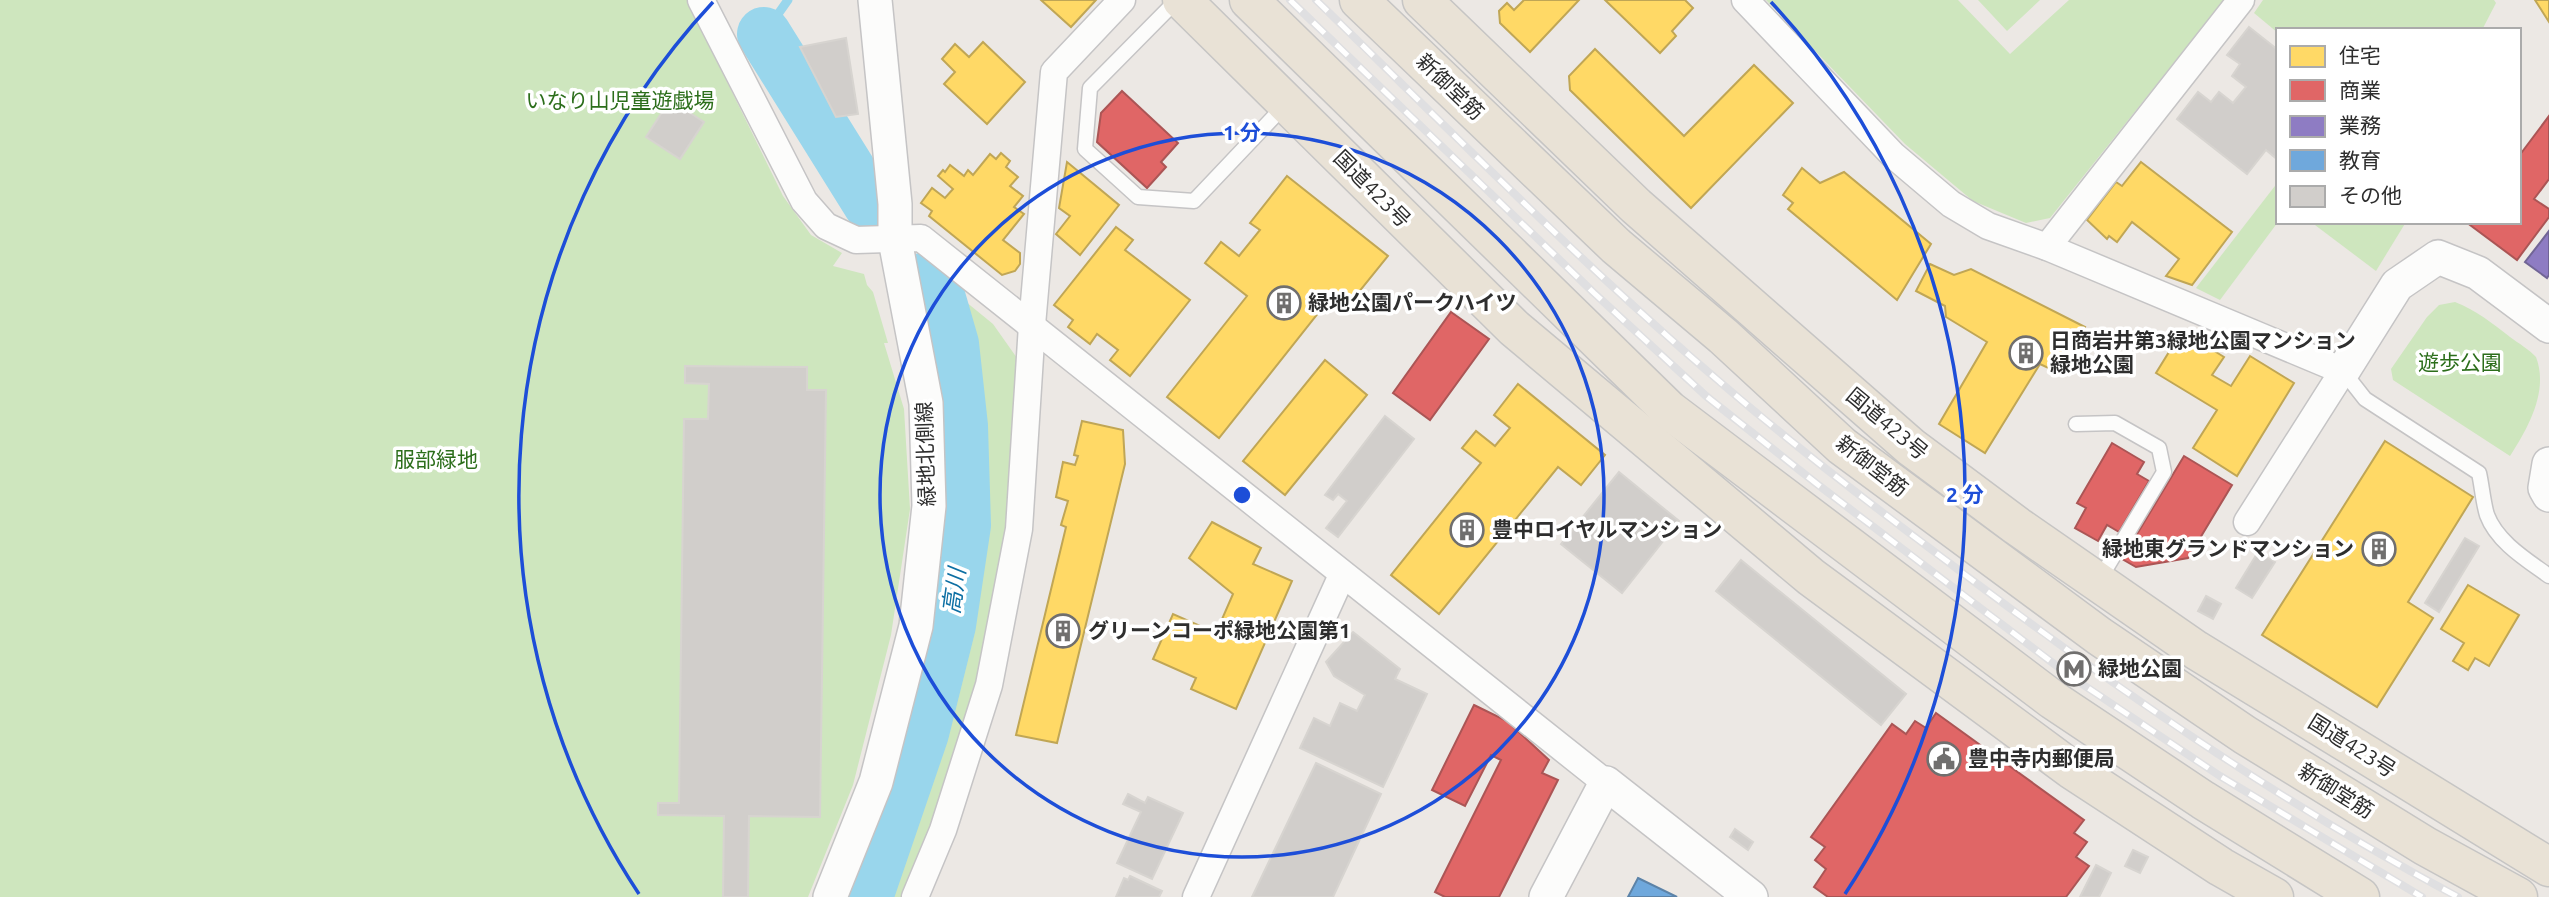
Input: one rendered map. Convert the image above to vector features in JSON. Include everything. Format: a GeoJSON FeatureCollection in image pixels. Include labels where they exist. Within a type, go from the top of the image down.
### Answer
{"type":"FeatureCollection","features":[{"type":"Feature","properties":{"kind":"highway","name":"国道423号"},"geometry":{"type":"LineString","coordinates":[[1180,0],[1514,328],[1811,577],[2071,769],[2221,867],[2274,897]]}},
{"type":"Feature","properties":{"kind":"highway"},"geometry":{"type":"LineString","coordinates":[[1249,0],[1669,410],[1811,577]]}},
{"type":"Feature","properties":{"kind":"highway","name":"新御堂筋"},"geometry":{"type":"LineString","coordinates":[[1359,0],[1616,246],[1723,335],[1842,446],[2099,636],[2245,735],[2425,846],[2518,897]]}},
{"type":"Feature","properties":{"kind":"highway","name":"国道423号"},"geometry":{"type":"LineString","coordinates":[[1422,0],[1636,206],[1911,447],[2017,526],[2196,650],[2549,867]]}},
{"type":"Feature","properties":{"kind":"highway"},"geometry":{"type":"LineString","coordinates":[[1723,335],[1911,447]]}},
{"type":"Feature","properties":{"kind":"highway"},"geometry":{"type":"LineString","coordinates":[[1669,410],[2053,700],[2203,800],[2360,897]]}},
{"type":"Feature","properties":{"kind":"street"},"geometry":{"type":"LineString","coordinates":[[701,0],[804,201],[826,226],[856,240],[921,238],[1342,575],[1751,897]]}},
{"type":"Feature","properties":{"kind":"street","name":"緑地北側線"},"geometry":{"type":"LineString","coordinates":[[830,897],[876,782],[916,626],[929,506],[926,403],[895,240],[895,204],[875,0]]}},
{"type":"Feature","properties":{"kind":"street"},"geometry":{"type":"LineString","coordinates":[[915,897],[943,830],[989,685],[1019,529],[1032,326],[1054,72],[1122,0]]}},
{"type":"Feature","properties":{"kind":"street"},"geometry":{"type":"LineString","coordinates":[[1745,0],[1893,155],[1951,204],[1988,226],[2047,247],[2343,371]]}},
{"type":"Feature","properties":{"kind":"street"},"geometry":{"type":"LineString","coordinates":[[2047,247],[2241,0]]}},
{"type":"Feature","properties":{"kind":"street"},"geometry":{"type":"LineString","coordinates":[[2247,522],[2397,285],[2438,257],[2478,273],[2549,326]]}},
{"type":"Feature","properties":{"kind":"street"},"geometry":{"type":"LineString","coordinates":[[2549,464],[2545,488],[2549,495]]}},
{"type":"Feature","properties":{"kind":"street"},"geometry":{"type":"LineString","coordinates":[[1196,897],[1342,575]]}},
{"type":"Feature","properties":{"kind":"street"},"geometry":{"type":"LineString","coordinates":[[1546,897],[1606,783]]}},
{"type":"Feature","properties":{"kind":"lane"},"geometry":{"type":"LineString","coordinates":[[1180,0],[1090,88],[1086,149],[1138,197],[1194,201],[1286,104]]}},
{"type":"Feature","properties":{"kind":"lane"},"geometry":{"type":"LineString","coordinates":[[2343,371],[2365,400],[2479,472],[2487,516],[2502,538],[2549,576]]}},
{"type":"Feature","properties":{"kind":"lane"},"geometry":{"type":"LineString","coordinates":[[2076,425],[2115,422],[2159,448],[2164,472],[2098,582]]}},
{"type":"Feature","properties":{"kind":"green space","name":"服部緑地"},"geometry":{"type":"Polygon","coordinates":[[[0,0],[687,0],[783,196],[811,235],[842,253],[833,266],[864,274],[867,285],[873,292],[888,343],[884,343],[904,409],[910,509],[891,635],[853,785],[808,897],[0,897],[0,0]]]}},
{"type":"Feature","properties":{"kind":"green space"},"geometry":{"type":"Polygon","coordinates":[[[1766,0],[1958,0],[2010,54],[2069,0],[2224,0],[2050,218],[2026,223],[1973,201],[1905,144],[1766,0]]]}},
{"type":"Feature","properties":{"kind":"green space"},"geometry":{"type":"Polygon","coordinates":[[[1978,0],[2040,0],[2007,31],[1978,0]]]}},
{"type":"Feature","properties":{"kind":"green space"},"geometry":{"type":"Polygon","coordinates":[[[2263,0],[2494,0],[2496,3],[2483,28],[2276,28],[2276,31],[2254,13],[2263,0]]]}},
{"type":"Feature","properties":{"kind":"green space"},"geometry":{"type":"Polygon","coordinates":[[[2276,185],[2277,224],[2220,300],[2196,288],[2276,185]]]}},
{"type":"Feature","properties":{"kind":"green space"},"geometry":{"type":"Polygon","coordinates":[[[2314,224],[2405,224],[2376,271],[2314,224]]]}},
{"type":"Feature","properties":{"kind":"green space"},"geometry":{"type":"Polygon","coordinates":[[[960,297],[993,324],[1017,358],[1007,528],[978,684],[933,822],[902,897],[876,897],[935,731],[960,628],[973,525],[970,424],[961,340],[948,301],[960,297]]]}},
{"type":"Feature","properties":{"kind":"green space","name":"遊歩公園"},"geometry":{"type":"Polygon","coordinates":[[[2455,302],[2484,317],[2536,357],[2540,383],[2535,409],[2510,456],[2393,380],[2391,369],[2427,317],[2439,305],[2455,302]]]}},
{"type":"Feature","properties":{"kind":"building: 住宅"},"geometry":{"type":"Polygon","coordinates":[[[1041,0],[1096,0],[1071,27],[1041,0]]]}},
{"type":"Feature","properties":{"kind":"building: 住宅"},"geometry":{"type":"Polygon","coordinates":[[[1524,0],[1579,0],[1530,52],[1500,23],[1499,11],[1507,3],[1514,10],[1524,0]]]}},
{"type":"Feature","properties":{"kind":"building: 住宅"},"geometry":{"type":"Polygon","coordinates":[[[1605,0],[1685,0],[1693,8],[1672,31],[1676,36],[1660,53],[1605,0]]]}},
{"type":"Feature","properties":{"kind":"building: 住宅"},"geometry":{"type":"Polygon","coordinates":[[[2535,0],[2549,0],[2549,22],[2535,0]]]}},
{"type":"Feature","properties":{"kind":"building: 住宅"},"geometry":{"type":"Polygon","coordinates":[[[983,42],[1025,82],[987,124],[944,84],[955,72],[942,59],[955,44],[969,57],[983,42]]]}},
{"type":"Feature","properties":{"kind":"building: 住宅"},"geometry":{"type":"Polygon","coordinates":[[[1595,49],[1684,136],[1754,65],[1793,103],[1691,208],[1570,90],[1569,76],[1595,49]]]}},
{"type":"Feature","properties":{"kind":"building: 住宅"},"geometry":{"type":"Polygon","coordinates":[[[1001,153],[1010,161],[1006,167],[1018,177],[1010,186],[1023,196],[1014,207],[1024,214],[1003,240],[1020,253],[1020,264],[1015,271],[1002,275],[929,216],[932,211],[921,203],[932,188],[945,198],[953,189],[938,176],[950,165],[964,176],[968,170],[973,175],[990,154],[996,159],[1001,153]]]}},
{"type":"Feature","properties":{"kind":"building: 住宅"},"geometry":{"type":"Polygon","coordinates":[[[1067,162],[1119,205],[1080,255],[1056,234],[1070,216],[1059,208],[1067,162]]]}},
{"type":"Feature","properties":{"kind":"building: 住宅"},"geometry":{"type":"Polygon","coordinates":[[[2141,162],[2232,232],[2192,285],[2166,276],[2179,259],[2132,222],[2117,242],[2109,236],[2107,239],[2087,220],[2116,182],[2122,186],[2141,162]]]}},
{"type":"Feature","properties":{"kind":"building: 住宅"},"geometry":{"type":"Polygon","coordinates":[[[1802,168],[1820,183],[1844,172],[1931,244],[1897,300],[1788,209],[1793,203],[1783,195],[1802,168]]]}},
{"type":"Feature","properties":{"kind":"building: 住宅","name":"緑地公園パークハイツ"},"geometry":{"type":"Polygon","coordinates":[[[1287,176],[1388,256],[1346,308],[1331,297],[1219,438],[1167,397],[1247,296],[1205,263],[1221,242],[1239,256],[1260,230],[1250,223],[1287,176]]]}},
{"type":"Feature","properties":{"kind":"building: 住宅"},"geometry":{"type":"Polygon","coordinates":[[[1116,227],[1133,240],[1125,250],[1190,300],[1130,376],[1110,360],[1118,350],[1097,334],[1090,344],[1068,327],[1073,320],[1054,305],[1116,227]]]}},
{"type":"Feature","properties":{"kind":"building: 住宅","name":"日商岩井第3緑地公園マンション 緑地公園"},"geometry":{"type":"Polygon","coordinates":[[[1930,264],[1954,275],[1971,269],[2085,327],[2059,373],[2040,364],[1985,453],[1939,424],[1987,342],[1946,317],[1945,306],[1916,291],[1930,264]]]}},
{"type":"Feature","properties":{"kind":"building: 住宅"},"geometry":{"type":"Polygon","coordinates":[[[2182,331],[2224,357],[2212,375],[2231,386],[2250,356],[2294,383],[2237,476],[2193,448],[2217,410],[2156,373],[2182,331]]]}},
{"type":"Feature","properties":{"kind":"building: 住宅"},"geometry":{"type":"Polygon","coordinates":[[[1325,360],[1367,395],[1285,495],[1243,461],[1325,360]]]}},
{"type":"Feature","properties":{"kind":"building: 住宅","name":"豊中ロイヤルマンション"},"geometry":{"type":"Polygon","coordinates":[[[1518,384],[1605,455],[1581,485],[1558,467],[1439,614],[1391,575],[1481,463],[1462,448],[1476,431],[1495,446],[1510,428],[1494,415],[1518,384]]]}},
{"type":"Feature","properties":{"kind":"building: 住宅","name":"グリーンコーポ緑地公園第1"},"geometry":{"type":"Polygon","coordinates":[[[1082,421],[1123,430],[1125,464],[1057,743],[1016,735],[1066,527],[1061,525],[1068,501],[1056,497],[1063,462],[1075,465],[1078,456],[1074,455],[1082,421]]]}},
{"type":"Feature","properties":{"kind":"building: 住宅","name":"緑地東グランドマンション"},"geometry":{"type":"Polygon","coordinates":[[[2385,441],[2473,497],[2408,602],[2433,618],[2377,707],[2262,635],[2385,441]]]}},
{"type":"Feature","properties":{"kind":"building: 住宅"},"geometry":{"type":"Polygon","coordinates":[[[1212,522],[1261,548],[1253,564],[1292,581],[1236,709],[1191,689],[1196,678],[1153,659],[1173,614],[1216,633],[1233,594],[1189,558],[1212,522]]]}},
{"type":"Feature","properties":{"kind":"building: 住宅"},"geometry":{"type":"Polygon","coordinates":[[[2468,585],[2519,615],[2489,666],[2475,658],[2468,670],[2453,661],[2464,643],[2441,629],[2468,585]]]}},
{"type":"Feature","properties":{"kind":"building: 商業"},"geometry":{"type":"Polygon","coordinates":[[[1122,91],[1178,143],[1161,162],[1166,167],[1147,188],[1097,142],[1101,113],[1122,91]]]}},
{"type":"Feature","properties":{"kind":"building: 商業"},"geometry":{"type":"Polygon","coordinates":[[[2549,116],[2549,179],[2534,199],[2549,209],[2549,217],[2517,260],[2469,224],[2521,224],[2521,153],[2549,116]]]}},
{"type":"Feature","properties":{"kind":"building: 商業"},"geometry":{"type":"Polygon","coordinates":[[[1451,312],[1489,339],[1430,420],[1393,393],[1451,312]]]}},
{"type":"Feature","properties":{"kind":"building: 商業"},"geometry":{"type":"Polygon","coordinates":[[[2112,443],[2144,462],[2137,474],[2149,481],[2119,532],[2107,525],[2098,541],[2075,528],[2086,508],[2077,503],[2112,443]]]}},
{"type":"Feature","properties":{"kind":"building: 商業"},"geometry":{"type":"Polygon","coordinates":[[[2184,456],[2232,485],[2188,558],[2136,567],[2122,559],[2184,456]]]}},
{"type":"Feature","properties":{"kind":"building: 商業"},"geometry":{"type":"Polygon","coordinates":[[[1474,705],[1507,721],[1549,760],[1542,773],[1558,780],[1499,897],[1445,897],[1435,892],[1501,760],[1491,755],[1465,806],[1432,790],[1474,705]]]}},
{"type":"Feature","properties":{"kind":"building: 商業"},"geometry":{"type":"Polygon","coordinates":[[[1936,713],[2084,820],[2074,833],[2087,842],[2076,857],[2089,866],[2066,897],[1828,897],[1814,887],[1826,869],[1815,860],[1825,847],[1811,837],[1892,724],[1906,734],[1915,721],[1926,728],[1936,713]]]}},
{"type":"Feature","properties":{"kind":"building: 業務"},"geometry":{"type":"Polygon","coordinates":[[[2549,231],[2549,275],[2547,278],[2525,262],[2549,231]]]}},
{"type":"Feature","properties":{"kind":"building: 教育"},"geometry":{"type":"Polygon","coordinates":[[[1638,878],[1677,897],[1628,897],[1638,878]]]}},
{"type":"Feature","properties":{"kind":"building: その他"},"geometry":{"type":"Polygon","coordinates":[[[2249,27],[2276,48],[2276,158],[2266,150],[2247,174],[2177,119],[2198,92],[2211,102],[2219,92],[2233,103],[2246,87],[2232,76],[2240,64],[2227,55],[2249,27]]]}},
{"type":"Feature","properties":{"kind":"building: その他"},"geometry":{"type":"Polygon","coordinates":[[[846,38],[858,114],[836,117],[800,47],[846,38]]]}},
{"type":"Feature","properties":{"kind":"building: その他"},"geometry":{"type":"Polygon","coordinates":[[[670,100],[704,122],[680,159],[646,137],[670,100]]]}},
{"type":"Feature","properties":{"kind":"building: その他"},"geometry":{"type":"Polygon","coordinates":[[[685,366],[807,367],[807,390],[826,390],[820,817],[749,816],[748,897],[723,897],[724,816],[658,815],[658,803],[679,803],[684,419],[708,419],[709,384],[685,383],[685,366]]]}},
{"type":"Feature","properties":{"kind":"building: その他"},"geometry":{"type":"Polygon","coordinates":[[[1385,416],[1414,439],[1338,537],[1326,528],[1347,501],[1338,494],[1333,500],[1325,495],[1385,416]]]}},
{"type":"Feature","properties":{"kind":"building: その他"},"geometry":{"type":"Polygon","coordinates":[[[1619,472],[1679,521],[1622,593],[1561,544],[1619,472]]]}},
{"type":"Feature","properties":{"kind":"building: その他"},"geometry":{"type":"Polygon","coordinates":[[[2465,538],[2479,546],[2439,612],[2425,603],[2465,538]]]}},
{"type":"Feature","properties":{"kind":"building: その他"},"geometry":{"type":"Polygon","coordinates":[[[2258,552],[2275,562],[2252,598],[2236,588],[2258,552]]]}},
{"type":"Feature","properties":{"kind":"building: その他"},"geometry":{"type":"Polygon","coordinates":[[[1741,560],[1906,694],[1881,725],[1716,591],[1741,560]]]}},
{"type":"Feature","properties":{"kind":"building: その他"},"geometry":{"type":"Polygon","coordinates":[[[2206,596],[2221,604],[2213,619],[2198,611],[2206,596]]]}},
{"type":"Feature","properties":{"kind":"building: その他"},"geometry":{"type":"Polygon","coordinates":[[[1353,632],[1400,669],[1395,679],[1427,694],[1383,787],[1300,748],[1314,718],[1330,726],[1340,703],[1357,711],[1365,695],[1334,676],[1326,662],[1353,632]]]}},
{"type":"Feature","properties":{"kind":"building: その他"},"geometry":{"type":"Polygon","coordinates":[[[1316,763],[1381,794],[1333,897],[1252,897],[1316,763]]]}},
{"type":"Feature","properties":{"kind":"building: その他"},"geometry":{"type":"Polygon","coordinates":[[[1128,794],[1145,803],[1148,797],[1183,813],[1152,879],[1117,863],[1141,812],[1123,804],[1128,794]]]}},
{"type":"Feature","properties":{"kind":"building: その他"},"geometry":{"type":"Polygon","coordinates":[[[1735,829],[1753,842],[1748,850],[1730,837],[1735,829]]]}},
{"type":"Feature","properties":{"kind":"building: その他"},"geometry":{"type":"Polygon","coordinates":[[[2133,850],[2148,857],[2140,873],[2125,866],[2133,850]]]}},
{"type":"Feature","properties":{"kind":"building: その他"},"geometry":{"type":"Polygon","coordinates":[[[2096,865],[2111,873],[2099,897],[2080,897],[2096,865]]]}},
{"type":"Feature","properties":{"kind":"building: その他"},"geometry":{"type":"Polygon","coordinates":[[[1130,876],[1162,891],[1159,897],[1116,897],[1124,878],[1128,880],[1130,876]]]}},
{"type":"Feature","properties":{"kind":"waterway"},"geometry":{"type":"LineString","coordinates":[[764,34],[788,0]]}},
{"type":"Feature","properties":{"kind":"waterway","name":"高川"},"geometry":{"type":"LineString","coordinates":[[764,34],[870,204]]}},
{"type":"Feature","properties":{"kind":"waterway","name":"高川"},"geometry":{"type":"LineString","coordinates":[[866,897],[922,733],[949,625],[964,525],[961,426],[952,344],[939,299],[926,279]]}},
{"type":"Feature","properties":{"kind":"railway"},"geometry":{"type":"LineString","coordinates":[[1290,0],[1594,293],[1706,396],[1817,484],[2070,676],[2220,776],[2422,897]]}},
{"type":"Feature","properties":{"kind":"railway"},"geometry":{"type":"LineString","coordinates":[[1316,0],[1616,290],[1750,408],[1811,457],[2027,621],[2146,705],[2330,825],[2458,897]]}},
{"type":"Feature","properties":{"kind":"place","name":"緑地公園パークハイツ"},"geometry":{"type":"Point","coordinates":[1284,303]}},
{"type":"Feature","properties":{"kind":"place","name":"日商岩井第3緑地公園マンション 緑地公園"},"geometry":{"type":"Point","coordinates":[2026,353]}},
{"type":"Feature","properties":{"kind":"place","name":"豊中ロイヤルマンション"},"geometry":{"type":"Point","coordinates":[1467,530]}},
{"type":"Feature","properties":{"kind":"place","name":"緑地東グランドマンション"},"geometry":{"type":"Point","coordinates":[2379,549]}},
{"type":"Feature","properties":{"kind":"place","name":"グリーンコーポ緑地公園第1"},"geometry":{"type":"Point","coordinates":[1063,631]}},
{"type":"Feature","properties":{"kind":"place","name":"緑地公園"},"geometry":{"type":"Point","coordinates":[2074,669]}},
{"type":"Feature","properties":{"kind":"place","name":"豊中寺内郵便局"},"geometry":{"type":"Point","coordinates":[1944,759]}},
{"type":"Feature","properties":{"kind":"park label","name":"いなり山児童遊戯場"},"geometry":{"type":"Point","coordinates":[620,101]}}]}
